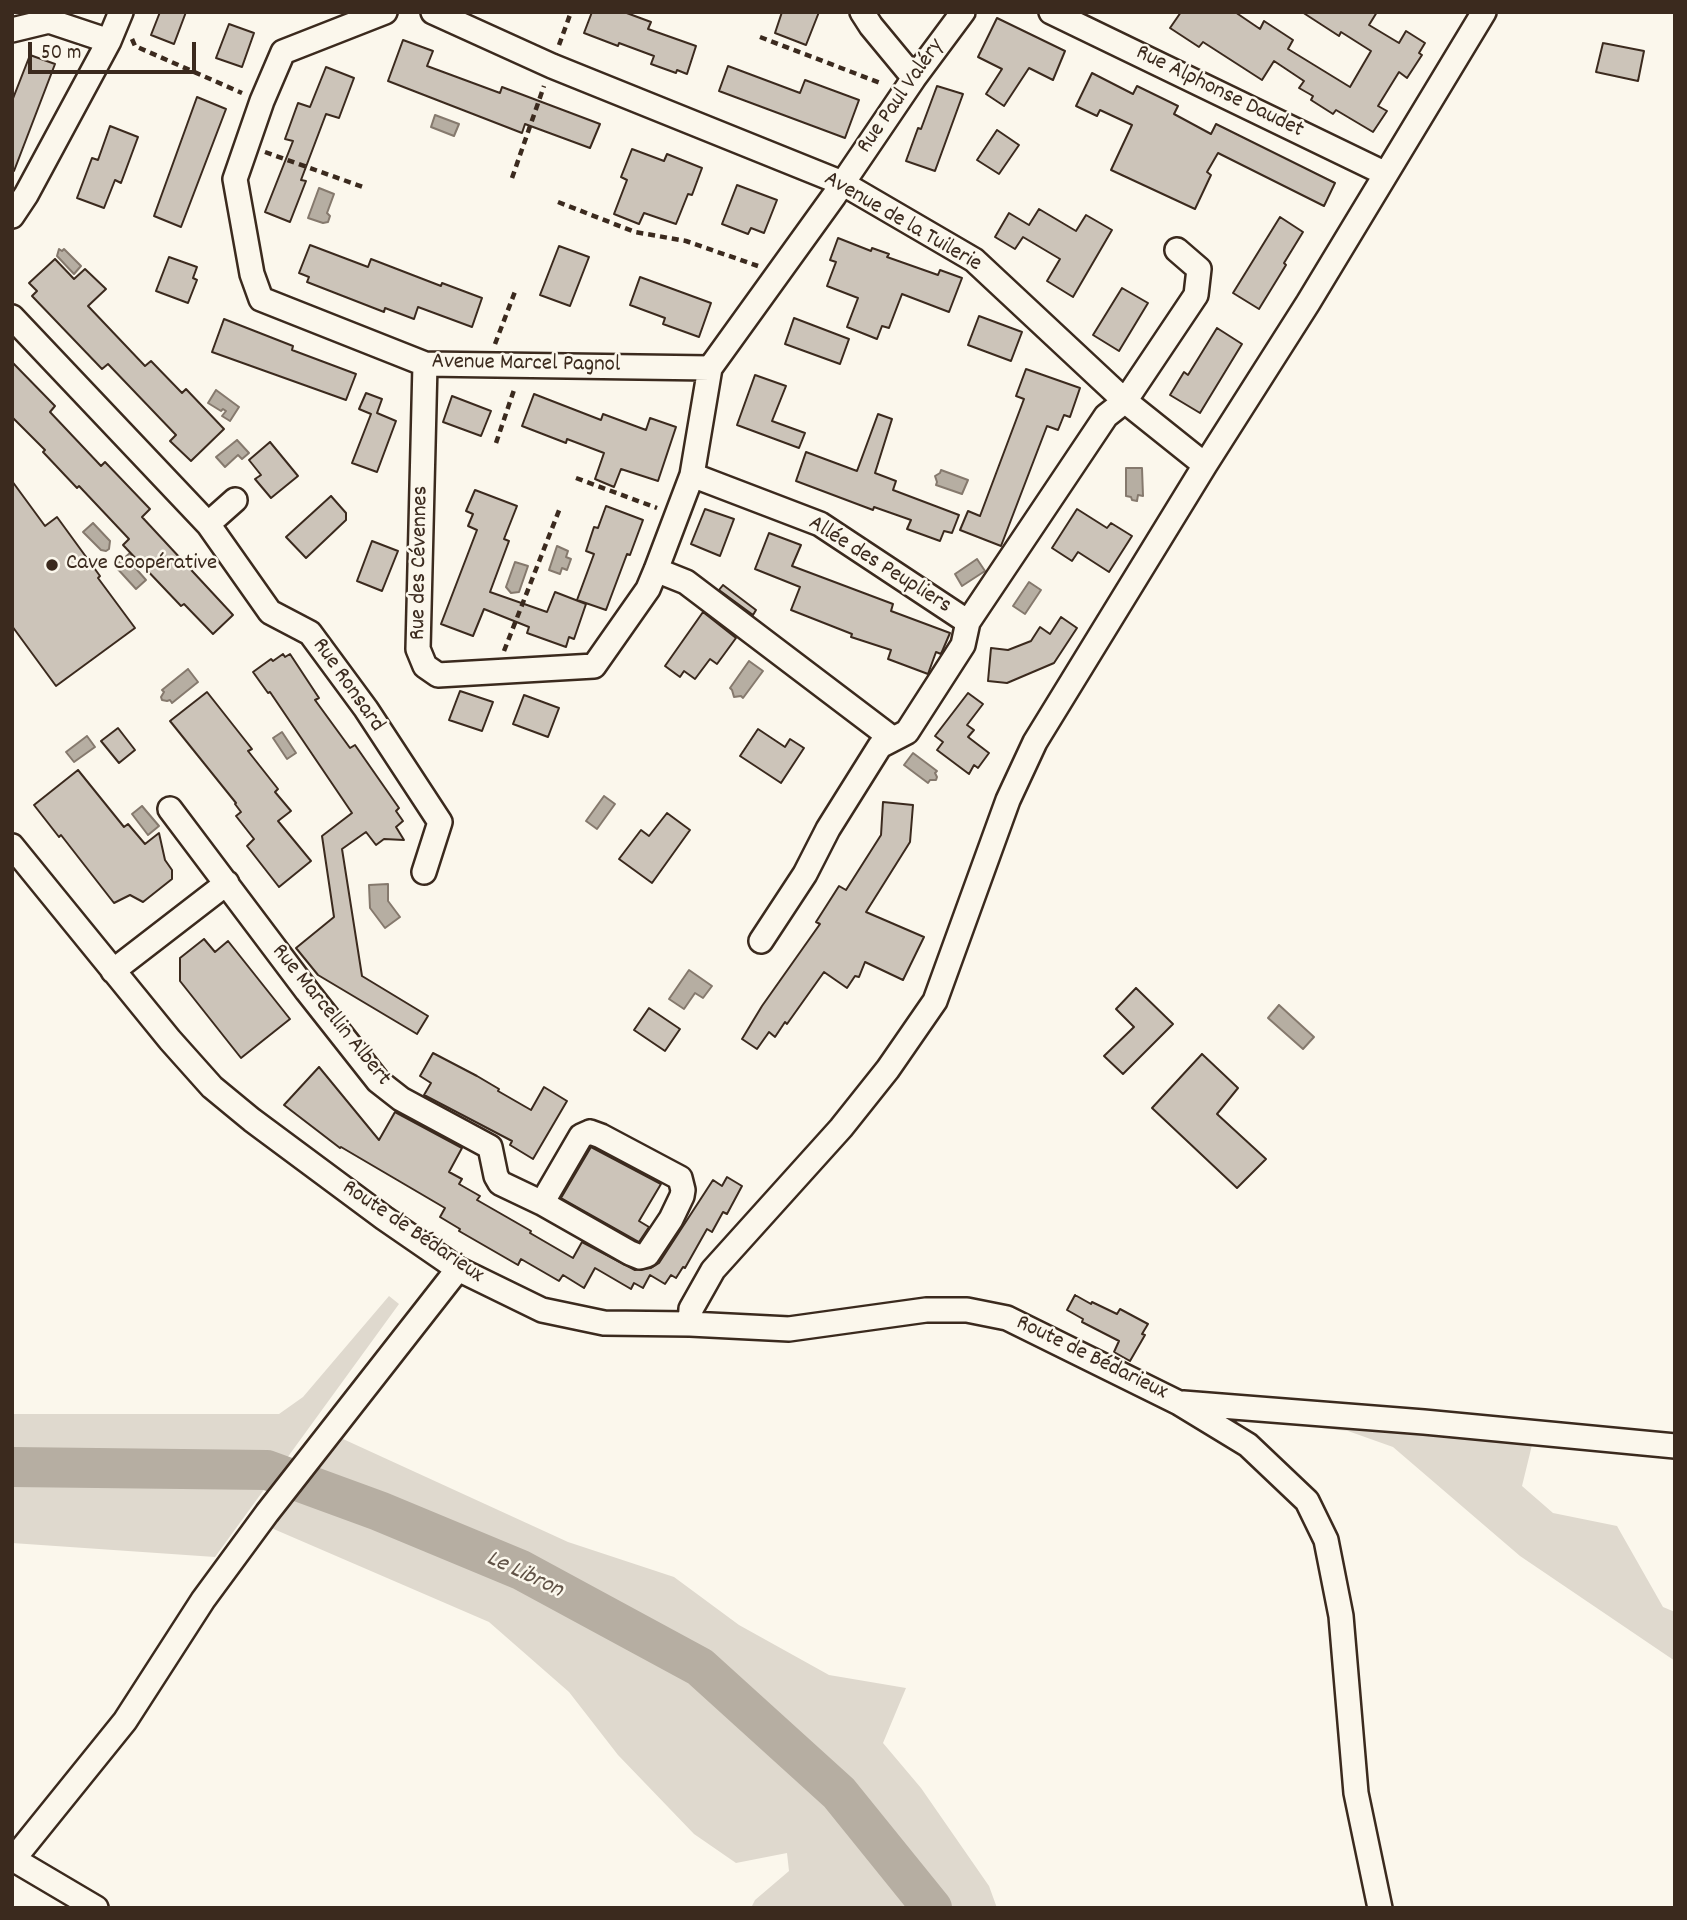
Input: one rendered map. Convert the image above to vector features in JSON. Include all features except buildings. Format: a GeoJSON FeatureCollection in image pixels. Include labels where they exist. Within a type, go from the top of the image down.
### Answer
{"type":"FeatureCollection","features":[{"type":"Feature","properties":{"kind":"street","name":"Avenue Marcel Pagnol"},"geometry":{"type":"LineString","coordinates":[[385,12],[283,52],[261,102],[234,179],[252,274],[261,299],[425,364],[710,368]]}},
{"type":"Feature","properties":{"kind":"street"},"geometry":{"type":"LineString","coordinates":[[862,12],[909,85]]}},
{"type":"Feature","properties":{"kind":"street","name":"Rue Paul Valéry"},"geometry":{"type":"LineString","coordinates":[[842,183],[963,12]]}},
{"type":"Feature","properties":{"kind":"street","name":"Rue Alphonse Daudet"},"geometry":{"type":"LineString","coordinates":[[1051,12],[1386,174]]}},
{"type":"Feature","properties":{"kind":"street"},"geometry":{"type":"LineString","coordinates":[[690,1324],[691,1309],[713,1270],[841,1128],[888,1069],[935,1001],[1008,800],[1035,742],[1308,303],[1484,12]]}},
{"type":"Feature","properties":{"kind":"street","name":"Avenue de la Tuilerie"},"geometry":{"type":"LineString","coordinates":[[445,15],[552,66],[842,183],[974,260],[1125,401],[1205,465]]}},
{"type":"Feature","properties":{"kind":"street"},"geometry":{"type":"LineString","coordinates":[[12,30],[49,21],[115,27],[12,216]]}},
{"type":"Feature","properties":{"kind":"street","name":"Rue des Cévennes"},"geometry":{"type":"LineString","coordinates":[[425,364],[418,649],[425,666],[438,675],[594,666],[648,589],[656,570],[692,475],[710,368],[842,183]]}},
{"type":"Feature","properties":{"kind":"street","name":"Allée des Peupliers"},"geometry":{"type":"LineString","coordinates":[[692,475],[820,524],[968,622],[1106,416],[1125,401],[1196,295],[1199,269],[1177,250]]}},
{"type":"Feature","properties":{"kind":"street","name":"Rue Ronsard"},"geometry":{"type":"LineString","coordinates":[[12,317],[208,524],[270,612],[310,633],[366,709],[440,822],[424,872]]}},
{"type":"Feature","properties":{"kind":"street"},"geometry":{"type":"LineString","coordinates":[[208,524],[235,500]]}},
{"type":"Feature","properties":{"kind":"street"},"geometry":{"type":"LineString","coordinates":[[656,570],[686,582],[893,739]]}},
{"type":"Feature","properties":{"kind":"street"},"geometry":{"type":"LineString","coordinates":[[761,941],[805,874],[828,829],[880,746],[907,732],[963,645],[968,622]]}},
{"type":"Feature","properties":{"kind":"street","name":"Rue Marcellin Albert"},"geometry":{"type":"LineString","coordinates":[[170,808],[377,1081],[401,1099],[490,1147],[500,1183],[640,1257],[647,1255],[671,1219],[683,1190],[680,1178],[590,1132],[581,1136],[542,1203]]}},
{"type":"Feature","properties":{"kind":"street","name":"Route de Bédarieux"},"geometry":{"type":"LineString","coordinates":[[12,846],[170,1040],[212,1087],[384,1218],[458,1269],[542,1311],[604,1323],[789,1329],[926,1310],[967,1310],[1007,1318],[1179,1403],[1248,1445],[1307,1501],[1326,1540],[1341,1616],[1356,1793],[1380,1908]]}},
{"type":"Feature","properties":{"kind":"street"},"geometry":{"type":"LineString","coordinates":[[113,971],[227,883]]}},
{"type":"Feature","properties":{"kind":"street"},"geometry":{"type":"LineString","coordinates":[[96,1908],[13,1860],[125,1721],[202,1600],[458,1269]]}},
{"type":"Feature","properties":{"kind":"street"},"geometry":{"type":"LineString","coordinates":[[1179,1403],[1424,1422],[1675,1446]]}},
{"type":"Feature","properties":{"kind":"path"},"geometry":{"type":"LineString","coordinates":[[512,178],[571,12]]}},
{"type":"Feature","properties":{"kind":"path"},"geometry":{"type":"LineString","coordinates":[[115,27],[130,34],[135,46],[261,102]]}},
{"type":"Feature","properties":{"kind":"path"},"geometry":{"type":"LineString","coordinates":[[760,37],[909,85]]}},
{"type":"Feature","properties":{"kind":"path"},"geometry":{"type":"LineString","coordinates":[[246,145],[363,187]]}},
{"type":"Feature","properties":{"kind":"path"},"geometry":{"type":"LineString","coordinates":[[558,202],[635,232],[686,241],[778,274]]}},
{"type":"Feature","properties":{"kind":"path"},"geometry":{"type":"LineString","coordinates":[[486,366],[516,289]]}},
{"type":"Feature","properties":{"kind":"path"},"geometry":{"type":"LineString","coordinates":[[496,443],[523,366]]}},
{"type":"Feature","properties":{"kind":"path"},"geometry":{"type":"LineString","coordinates":[[576,478],[676,516]]}},
{"type":"Feature","properties":{"kind":"path"},"geometry":{"type":"LineString","coordinates":[[496,672],[559,508]]}},
{"type":"Feature","properties":{"kind":"shaded area"},"geometry":{"type":"Polygon","coordinates":[[[435,115],[459,124],[454,136],[431,127],[435,115]]]}},
{"type":"Feature","properties":{"kind":"shaded area"},"geometry":{"type":"Polygon","coordinates":[[[319,188],[334,194],[327,213],[330,216],[328,222],[323,223],[308,218],[319,188]]]}},
{"type":"Feature","properties":{"kind":"shaded area"},"geometry":{"type":"Polygon","coordinates":[[[59,249],[64,249],[81,266],[74,274],[57,256],[59,249]]]}},
{"type":"Feature","properties":{"kind":"shaded area"},"geometry":{"type":"Polygon","coordinates":[[[216,390],[239,407],[230,421],[222,416],[226,411],[208,403],[216,390]]]}},
{"type":"Feature","properties":{"kind":"shaded area"},"geometry":{"type":"Polygon","coordinates":[[[237,440],[249,453],[242,459],[238,455],[225,467],[216,457],[237,440]]]}},
{"type":"Feature","properties":{"kind":"shaded area"},"geometry":{"type":"Polygon","coordinates":[[[1126,468],[1142,468],[1143,496],[1138,495],[1137,501],[1126,496],[1126,468]]]}},
{"type":"Feature","properties":{"kind":"shaded area"},"geometry":{"type":"Polygon","coordinates":[[[941,470],[968,480],[962,494],[936,485],[935,476],[941,470]]]}},
{"type":"Feature","properties":{"kind":"shaded area"},"geometry":{"type":"Polygon","coordinates":[[[93,523],[110,541],[106,551],[101,550],[83,532],[93,523]]]}},
{"type":"Feature","properties":{"kind":"shaded area"},"geometry":{"type":"Polygon","coordinates":[[[557,546],[568,551],[566,557],[571,559],[567,570],[562,568],[560,574],[549,570],[557,546]]]}},
{"type":"Feature","properties":{"kind":"shaded area"},"geometry":{"type":"Polygon","coordinates":[[[130,553],[131,563],[146,580],[136,589],[115,566],[130,553]]]}},
{"type":"Feature","properties":{"kind":"shaded area"},"geometry":{"type":"Polygon","coordinates":[[[977,559],[985,571],[962,586],[955,574],[977,559]]]}},
{"type":"Feature","properties":{"kind":"shaded area"},"geometry":{"type":"Polygon","coordinates":[[[515,562],[528,566],[519,592],[511,593],[506,587],[515,562]]]}},
{"type":"Feature","properties":{"kind":"shaded area"},"geometry":{"type":"Polygon","coordinates":[[[1029,582],[1041,590],[1025,614],[1013,606],[1029,582]]]}},
{"type":"Feature","properties":{"kind":"shaded area"},"geometry":{"type":"Polygon","coordinates":[[[749,661],[763,671],[743,698],[734,697],[730,688],[749,661]]]}},
{"type":"Feature","properties":{"kind":"shaded area"},"geometry":{"type":"Polygon","coordinates":[[[188,669],[198,682],[172,703],[170,700],[162,700],[162,690],[188,669]]]}},
{"type":"Feature","properties":{"kind":"shaded area"},"geometry":{"type":"Polygon","coordinates":[[[282,732],[296,753],[287,759],[273,738],[282,732]]]}},
{"type":"Feature","properties":{"kind":"shaded area"},"geometry":{"type":"Polygon","coordinates":[[[87,736],[95,747],[74,762],[66,752],[87,736]]]}},
{"type":"Feature","properties":{"kind":"shaded area"},"geometry":{"type":"Polygon","coordinates":[[[913,753],[937,771],[936,780],[930,780],[928,783],[904,765],[913,753]]]}},
{"type":"Feature","properties":{"kind":"shaded area"},"geometry":{"type":"Polygon","coordinates":[[[604,796],[615,804],[597,829],[586,821],[604,796]]]}},
{"type":"Feature","properties":{"kind":"shaded area"},"geometry":{"type":"Polygon","coordinates":[[[142,806],[159,826],[148,835],[132,814],[142,806]]]}},
{"type":"Feature","properties":{"kind":"shaded area"},"geometry":{"type":"Polygon","coordinates":[[[388,884],[388,901],[400,917],[385,928],[370,908],[369,885],[388,884]]]}},
{"type":"Feature","properties":{"kind":"shaded area"},"geometry":{"type":"Polygon","coordinates":[[[689,970],[712,986],[703,998],[695,993],[684,1009],[669,999],[689,970]]]}},
{"type":"Feature","properties":{"kind":"shaded area"},"geometry":{"type":"Polygon","coordinates":[[[1279,1005],[1314,1037],[1303,1049],[1268,1018],[1279,1005]]]}},
{"type":"Feature","properties":{"kind":"shaded area"},"geometry":{"type":"Polygon","coordinates":[[[389,1296],[399,1304],[215,1557],[12,1543],[12,1414],[279,1414],[303,1397],[389,1296]]]}},
{"type":"Feature","properties":{"kind":"shaded area"},"geometry":{"type":"Polygon","coordinates":[[[1313,1421],[1532,1445],[1522,1486],[1553,1513],[1617,1526],[1663,1607],[1675,1612],[1675,1661],[1520,1556],[1393,1447],[1348,1431],[1321,1428],[1313,1421]]]}},
{"type":"Feature","properties":{"kind":"shaded area"},"geometry":{"type":"Polygon","coordinates":[[[343,1439],[568,1542],[674,1577],[739,1625],[829,1675],[906,1688],[883,1743],[921,1788],[989,1886],[997,1908],[751,1908],[755,1900],[789,1871],[787,1853],[736,1863],[694,1834],[618,1755],[569,1692],[489,1622],[269,1527],[343,1439]]]}},
{"type":"Feature","properties":{"kind":"waterway","name":"Le Libron"},"geometry":{"type":"LineString","coordinates":[[12,1467],[267,1470],[379,1511],[521,1570],[700,1667],[839,1793],[932,1908]]}},
{"type":"Feature","properties":{"kind":"place","name":"Cave Coopérative"},"geometry":{"type":"Point","coordinates":[52,565]}}]}
